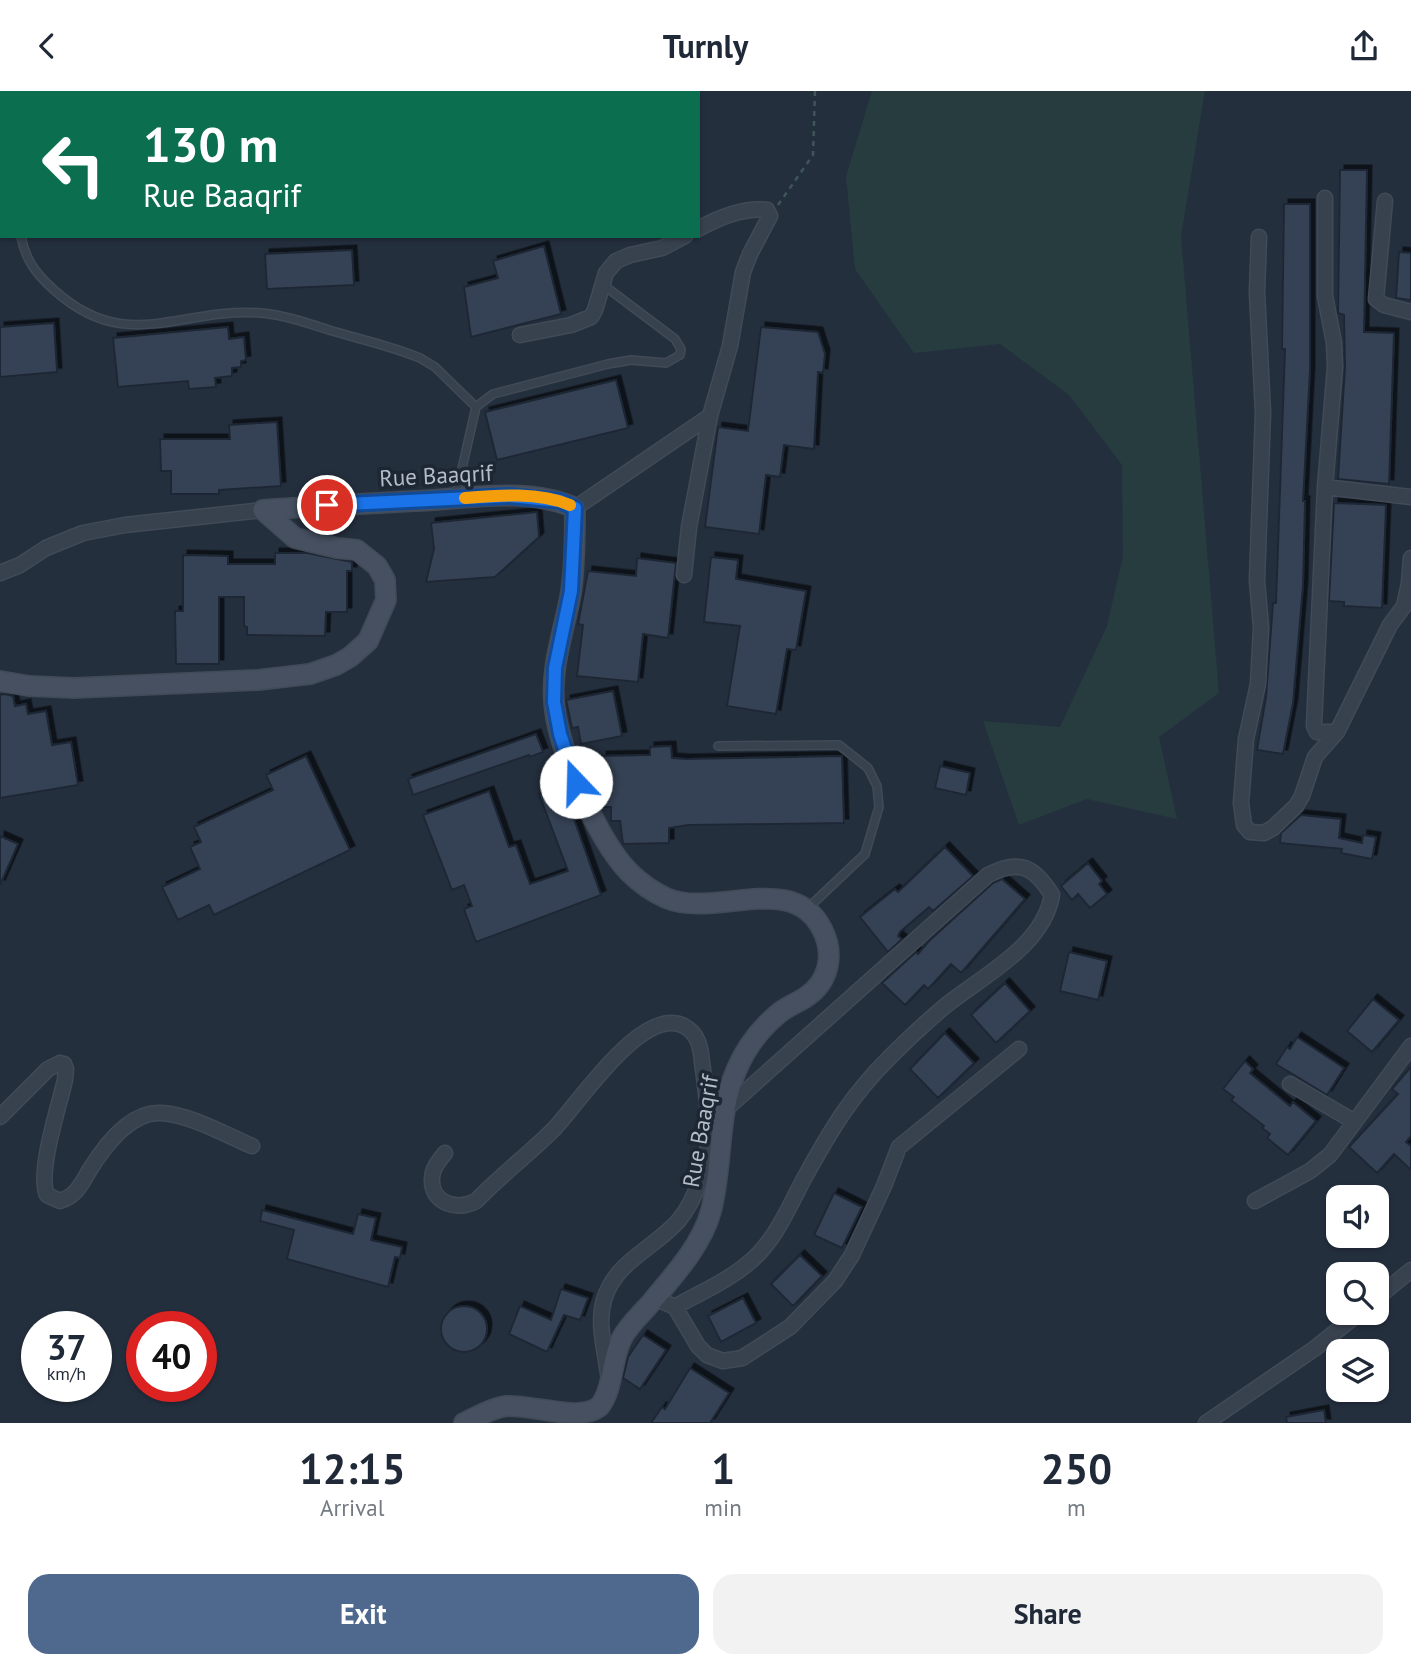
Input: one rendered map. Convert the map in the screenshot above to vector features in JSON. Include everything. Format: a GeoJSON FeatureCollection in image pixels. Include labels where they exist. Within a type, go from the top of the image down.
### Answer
{"type":"FeatureCollection","features":[{"type":"Feature","properties":{"kind":"street"},"geometry":{"type":"LineString","coordinates":[[1325,198],[1325,296],[1334,343],[1335,367],[1325,487],[1314,726],[1321,734],[1337,732]]}},
{"type":"Feature","properties":{"kind":"street"},"geometry":{"type":"LineString","coordinates":[[1385,201],[1376,299],[1384,305],[1411,312]]}},
{"type":"Feature","properties":{"kind":"street"},"geometry":{"type":"LineString","coordinates":[[684,575],[689,527],[710,416],[730,346],[743,272],[771,216],[767,210],[757,209],[724,216],[700,228]]}},
{"type":"Feature","properties":{"kind":"street"},"geometry":{"type":"LineString","coordinates":[[1259,237],[1256,292],[1263,413],[1257,580],[1261,628],[1258,684],[1246,739],[1241,803],[1244,825],[1250,832],[1264,832],[1273,828],[1296,806],[1302,796],[1315,758],[1337,732],[1390,625],[1404,606],[1411,558]]}},
{"type":"Feature","properties":{"kind":"street"},"geometry":{"type":"LineString","coordinates":[[520,335],[571,325],[590,317],[595,310],[606,273],[616,261],[630,255],[662,249],[681,238]]}},
{"type":"Feature","properties":{"kind":"street"},"geometry":{"type":"LineString","coordinates":[[710,416],[575,508],[571,591],[555,668],[554,702],[568,762],[585,801],[607,841],[628,871],[646,887],[667,898],[692,904],[777,898],[807,910]]}},
{"type":"Feature","properties":{"kind":"street"},"geometry":{"type":"LineString","coordinates":[[1325,487],[1411,497]]}},
{"type":"Feature","properties":{"kind":"street","name":"Rue Baaqrif"},"geometry":{"type":"LineString","coordinates":[[263,510],[482,496],[539,498],[560,501],[575,508]]}},
{"type":"Feature","properties":{"kind":"street"},"geometry":{"type":"LineString","coordinates":[[0,573],[20,565],[46,548],[83,533],[125,525],[263,510],[295,538],[358,550],[377,566],[385,580],[386,600],[368,641],[351,657],[310,674],[258,680],[74,688],[29,686],[0,681]]}},
{"type":"Feature","properties":{"kind":"street"},"geometry":{"type":"LineString","coordinates":[[675,1307],[732,1276],[754,1259],[774,1235],[825,1140],[856,1093],[920,1028],[1024,946],[1035,933],[1050,909],[1052,895],[1045,884],[1028,868],[1019,866],[1002,869],[988,876],[725,1110]]}},
{"type":"Feature","properties":{"kind":"street","name":"Rue Baaqrif"},"geometry":{"type":"LineString","coordinates":[[464,1423],[487,1412],[509,1406],[565,1416],[590,1413],[599,1408],[610,1382],[621,1340],[701,1236],[710,1215],[732,1080],[750,1045],[779,1013],[821,985],[827,971],[830,953],[827,940],[814,916],[807,910]]}},
{"type":"Feature","properties":{"kind":"street"},"geometry":{"type":"LineString","coordinates":[[445,1153],[432,1176],[433,1187],[441,1200],[452,1206],[468,1205],[476,1201],[554,1129],[621,1051],[639,1035],[669,1023],[679,1024],[697,1038],[701,1053],[707,1124],[707,1150],[702,1175],[679,1220],[634,1257],[609,1287],[601,1320],[610,1382]]}},
{"type":"Feature","properties":{"kind":"street"},"geometry":{"type":"LineString","coordinates":[[1255,1201],[1310,1171],[1331,1155],[1411,1046]]}},
{"type":"Feature","properties":{"kind":"street"},"geometry":{"type":"LineString","coordinates":[[655,1299],[675,1307],[698,1346],[707,1355],[723,1361],[742,1358],[790,1327],[835,1281],[852,1255],[899,1147],[1019,1049]]}},
{"type":"Feature","properties":{"kind":"street"},"geometry":{"type":"LineString","coordinates":[[0,1117],[48,1069],[60,1063],[64,1064],[65,1080],[44,1183],[47,1195],[60,1201],[77,1191],[114,1138],[134,1121],[148,1114],[160,1112],[190,1120],[252,1146]]}},
{"type":"Feature","properties":{"kind":"street"},"geometry":{"type":"LineString","coordinates":[[1290,1084],[1355,1122]]}},
{"type":"Feature","properties":{"kind":"street"},"geometry":{"type":"LineString","coordinates":[[1389,1288],[1411,1270]]}},
{"type":"Feature","properties":{"kind":"street"},"geometry":{"type":"LineString","coordinates":[[1206,1423],[1314,1349],[1344,1325]]}},
{"type":"Feature","properties":{"kind":"lane"},"geometry":{"type":"LineString","coordinates":[[22,238],[28,261],[40,277],[76,307],[109,324],[132,325],[243,313],[275,314],[421,358],[435,367],[476,407]]}},
{"type":"Feature","properties":{"kind":"lane"},"geometry":{"type":"LineString","coordinates":[[456,499],[476,407],[493,394],[608,364],[631,360],[666,363],[680,355],[681,349],[675,339],[602,284]]}},
{"type":"Feature","properties":{"kind":"lane"},"geometry":{"type":"LineString","coordinates":[[718,746],[839,745],[868,768],[877,786],[879,807],[865,854],[807,910]]}},
{"type":"Feature","properties":{"kind":"path"},"geometry":{"type":"LineString","coordinates":[[771,216],[813,155],[815,91]]}},
{"type":"Feature","properties":{"kind":"green space"},"geometry":{"type":"Polygon","coordinates":[[[872,91],[1205,91],[1181,236],[1219,693],[1159,737],[1177,819],[1087,799],[1019,825],[983,721],[1060,727],[1107,626],[1123,556],[1122,465],[1069,395],[1000,344],[914,353],[855,269],[846,176],[872,91]]]}},
{"type":"Feature","properties":{"kind":"building"},"geometry":{"type":"Polygon","coordinates":[[[1340,170],[1367,170],[1364,332],[1394,333],[1389,484],[1338,479],[1345,367],[1344,315],[1338,313],[1340,170]]]}},
{"type":"Feature","properties":{"kind":"building"},"geometry":{"type":"Polygon","coordinates":[[[1284,204],[1310,204],[1310,369],[1303,501],[1303,585],[1293,703],[1283,754],[1257,750],[1266,697],[1273,603],[1276,603],[1285,349],[1282,349],[1284,204]]]}},
{"type":"Feature","properties":{"kind":"building"},"geometry":{"type":"Polygon","coordinates":[[[544,246],[561,314],[471,337],[464,287],[498,278],[493,261],[544,246]]]}},
{"type":"Feature","properties":{"kind":"building"},"geometry":{"type":"Polygon","coordinates":[[[352,250],[354,285],[267,289],[265,254],[352,250]]]}},
{"type":"Feature","properties":{"kind":"building"},"geometry":{"type":"Polygon","coordinates":[[[1399,252],[1411,253],[1411,300],[1396,298],[1399,252]]]}},
{"type":"Feature","properties":{"kind":"building"},"geometry":{"type":"Polygon","coordinates":[[[54,323],[57,372],[0,377],[0,327],[54,323]]]}},
{"type":"Feature","properties":{"kind":"building"},"geometry":{"type":"Polygon","coordinates":[[[228,327],[229,339],[244,337],[246,360],[241,361],[241,367],[232,368],[232,376],[215,378],[216,387],[189,389],[188,381],[118,387],[113,338],[228,327]]]}},
{"type":"Feature","properties":{"kind":"building"},"geometry":{"type":"Polygon","coordinates":[[[761,327],[818,332],[825,354],[823,373],[818,372],[814,449],[784,445],[780,477],[766,475],[759,534],[705,527],[718,427],[748,431],[761,327]]]}},
{"type":"Feature","properties":{"kind":"building"},"geometry":{"type":"Polygon","coordinates":[[[616,380],[628,428],[497,460],[485,412],[616,380]]]}},
{"type":"Feature","properties":{"kind":"building"},"geometry":{"type":"Polygon","coordinates":[[[277,422],[281,486],[219,490],[219,494],[171,494],[171,471],[161,471],[160,439],[230,439],[229,425],[277,422]]]}},
{"type":"Feature","properties":{"kind":"building"},"geometry":{"type":"Polygon","coordinates":[[[1334,503],[1386,505],[1382,608],[1344,606],[1344,602],[1329,601],[1334,503]]]}},
{"type":"Feature","properties":{"kind":"building"},"geometry":{"type":"Polygon","coordinates":[[[537,512],[539,537],[495,577],[426,582],[434,549],[431,523],[537,512]]]}},
{"type":"Feature","properties":{"kind":"building"},"geometry":{"type":"Polygon","coordinates":[[[275,553],[307,553],[352,562],[352,571],[347,571],[347,612],[326,612],[325,636],[247,635],[247,627],[244,626],[244,597],[219,597],[219,664],[176,664],[175,611],[183,611],[183,555],[228,556],[228,564],[275,564],[275,553]]]}},
{"type":"Feature","properties":{"kind":"building"},"geometry":{"type":"Polygon","coordinates":[[[711,557],[738,560],[736,579],[806,591],[796,650],[787,649],[776,714],[727,706],[740,626],[704,622],[711,557]]]}},
{"type":"Feature","properties":{"kind":"building"},"geometry":{"type":"Polygon","coordinates":[[[637,558],[676,563],[668,638],[643,634],[638,682],[577,676],[583,625],[578,624],[588,571],[636,576],[637,558]]]}},
{"type":"Feature","properties":{"kind":"building"},"geometry":{"type":"Polygon","coordinates":[[[613,691],[622,736],[581,744],[578,727],[572,728],[566,700],[613,691]]]}},
{"type":"Feature","properties":{"kind":"building"},"geometry":{"type":"Polygon","coordinates":[[[0,695],[13,696],[15,706],[26,704],[28,714],[46,711],[52,745],[71,742],[78,785],[0,798],[0,695]]]}},
{"type":"Feature","properties":{"kind":"building"},"geometry":{"type":"Polygon","coordinates":[[[536,734],[543,752],[413,795],[408,779],[536,734]]]}},
{"type":"Feature","properties":{"kind":"building"},"geometry":{"type":"Polygon","coordinates":[[[671,746],[672,758],[686,759],[842,756],[844,823],[688,825],[669,828],[669,843],[623,844],[620,821],[611,821],[611,807],[604,807],[602,756],[650,755],[650,747],[671,746]]]}},
{"type":"Feature","properties":{"kind":"building"},"geometry":{"type":"Polygon","coordinates":[[[306,756],[350,850],[214,915],[209,905],[178,920],[162,887],[200,869],[190,847],[201,842],[194,827],[273,790],[266,775],[306,756]]]}},
{"type":"Feature","properties":{"kind":"building"},"geometry":{"type":"Polygon","coordinates":[[[940,766],[970,773],[966,795],[935,788],[940,766]]]}},
{"type":"Feature","properties":{"kind":"building"},"geometry":{"type":"Polygon","coordinates":[[[562,785],[601,895],[476,942],[464,909],[472,906],[464,885],[452,890],[423,815],[489,791],[509,847],[516,845],[530,884],[568,871],[539,794],[562,785]]]}},
{"type":"Feature","properties":{"kind":"building"},"geometry":{"type":"Polygon","coordinates":[[[1301,815],[1341,819],[1339,838],[1362,843],[1363,835],[1376,837],[1372,859],[1341,853],[1342,849],[1280,843],[1281,833],[1301,815]]]}},
{"type":"Feature","properties":{"kind":"building"},"geometry":{"type":"Polygon","coordinates":[[[0,836],[18,844],[0,885],[0,836]]]}},
{"type":"Feature","properties":{"kind":"building"},"geometry":{"type":"Polygon","coordinates":[[[945,847],[973,876],[933,911],[929,907],[900,932],[898,936],[902,939],[888,952],[860,917],[895,889],[898,892],[945,847]]]}},
{"type":"Feature","properties":{"kind":"building"},"geometry":{"type":"Polygon","coordinates":[[[1088,863],[1102,881],[1099,884],[1107,894],[1090,908],[1078,894],[1072,900],[1061,886],[1088,863]]]}},
{"type":"Feature","properties":{"kind":"building"},"geometry":{"type":"Polygon","coordinates":[[[1002,879],[1025,899],[961,973],[951,964],[928,989],[924,985],[905,1005],[882,983],[916,952],[918,954],[993,883],[1002,879]]]}},
{"type":"Feature","properties":{"kind":"building"},"geometry":{"type":"Polygon","coordinates":[[[1069,952],[1107,961],[1098,1000],[1060,991],[1069,952]]]}},
{"type":"Feature","properties":{"kind":"building"},"geometry":{"type":"Polygon","coordinates":[[[1005,983],[1030,1011],[996,1043],[971,1015],[1005,983]]]}},
{"type":"Feature","properties":{"kind":"building"},"geometry":{"type":"Polygon","coordinates":[[[1373,999],[1399,1020],[1372,1052],[1347,1031],[1373,999]]]}},
{"type":"Feature","properties":{"kind":"building"},"geometry":{"type":"Polygon","coordinates":[[[945,1033],[974,1063],[938,1098],[910,1069],[945,1033]]]}},
{"type":"Feature","properties":{"kind":"building"},"geometry":{"type":"Polygon","coordinates":[[[1297,1037],[1344,1068],[1327,1095],[1276,1064],[1297,1037]]]}},
{"type":"Feature","properties":{"kind":"building"},"geometry":{"type":"Polygon","coordinates":[[[1245,1061],[1253,1069],[1250,1073],[1290,1106],[1293,1102],[1316,1121],[1288,1155],[1267,1138],[1270,1134],[1262,1128],[1264,1126],[1231,1100],[1234,1097],[1223,1089],[1245,1061]]]}},
{"type":"Feature","properties":{"kind":"building"},"geometry":{"type":"Polygon","coordinates":[[[1411,1067],[1411,1136],[1406,1142],[1411,1146],[1411,1170],[1394,1154],[1377,1173],[1349,1147],[1398,1094],[1392,1089],[1411,1067]]]}},
{"type":"Feature","properties":{"kind":"building"},"geometry":{"type":"Polygon","coordinates":[[[834,1193],[862,1207],[842,1248],[814,1235],[834,1193]]]}},
{"type":"Feature","properties":{"kind":"building"},"geometry":{"type":"Polygon","coordinates":[[[262,1210],[353,1234],[358,1214],[376,1218],[371,1240],[402,1247],[400,1258],[395,1257],[388,1287],[287,1259],[294,1230],[260,1221],[262,1210]]]}},
{"type":"Feature","properties":{"kind":"building"},"geometry":{"type":"Polygon","coordinates":[[[800,1255],[822,1276],[793,1306],[771,1284],[800,1255]]]}},
{"type":"Feature","properties":{"kind":"building"},"geometry":{"type":"Polygon","coordinates":[[[561,1289],[588,1298],[580,1320],[564,1315],[547,1352],[509,1334],[520,1306],[551,1320],[561,1289]]]}},
{"type":"Feature","properties":{"kind":"building"},"geometry":{"type":"Polygon","coordinates":[[[743,1298],[756,1323],[721,1342],[708,1316],[743,1298]]]}},
{"type":"Feature","properties":{"kind":"building"},"geometry":{"type":"Polygon","coordinates":[[[464,1306],[480,1313],[487,1329],[480,1345],[464,1352],[448,1345],[441,1329],[448,1313],[464,1306]]]}},
{"type":"Feature","properties":{"kind":"building"},"geometry":{"type":"Polygon","coordinates":[[[643,1335],[666,1350],[640,1389],[623,1378],[628,1357],[643,1335]]]}},
{"type":"Feature","properties":{"kind":"building"},"geometry":{"type":"Polygon","coordinates":[[[690,1368],[729,1393],[710,1423],[651,1423],[662,1407],[665,1409],[690,1368]]]}},
{"type":"Feature","properties":{"kind":"building"},"geometry":{"type":"Polygon","coordinates":[[[1324,1410],[1326,1423],[1287,1423],[1286,1417],[1324,1410]]]}},
{"type":"Feature","properties":{"kind":"slow traffic"},"geometry":{"type":"LineString","coordinates":[[465,498],[510,496],[560,501],[570,505]]}},
{"type":"Feature","properties":{"kind":"route"},"geometry":{"type":"LineString","coordinates":[[327,505],[510,496],[560,501],[575,508],[571,591],[555,668],[554,702],[560,734],[576,782]]}}]}
